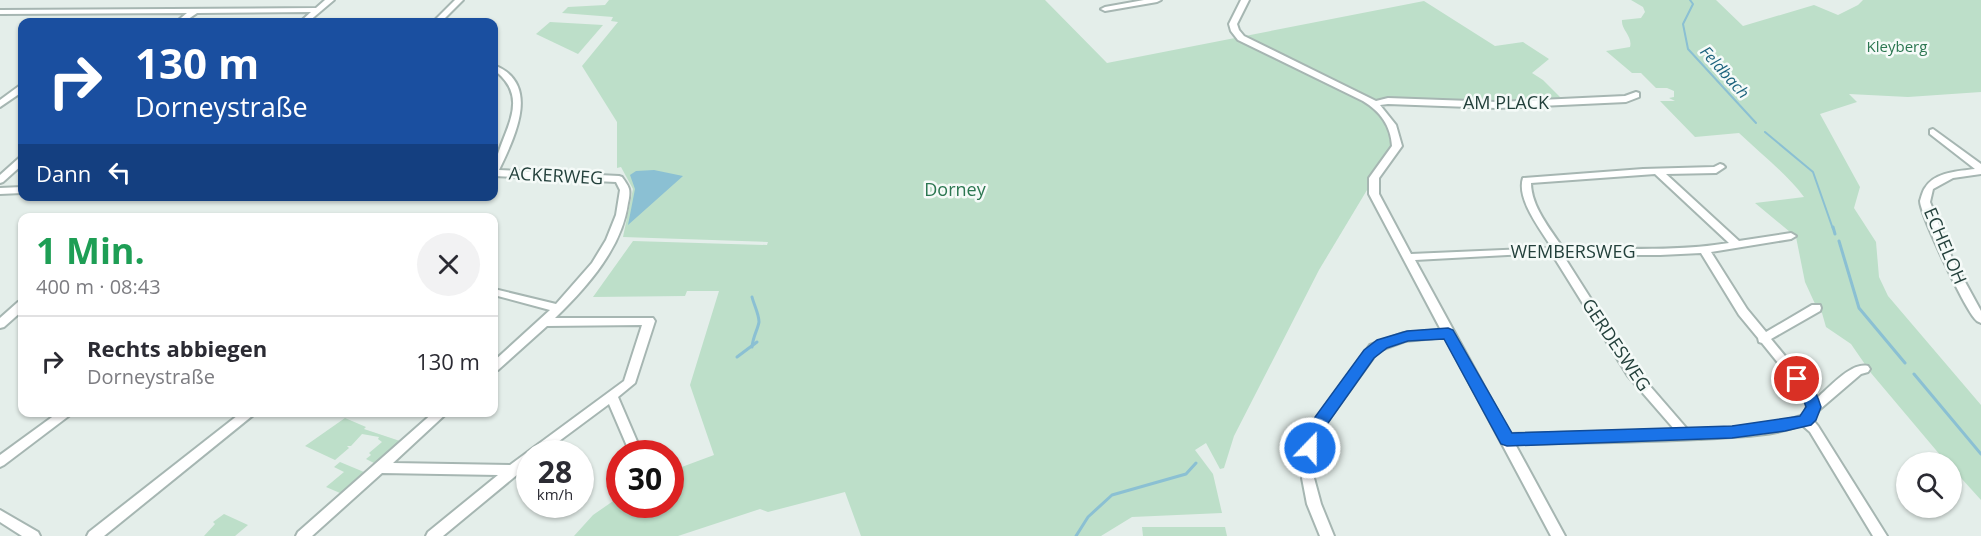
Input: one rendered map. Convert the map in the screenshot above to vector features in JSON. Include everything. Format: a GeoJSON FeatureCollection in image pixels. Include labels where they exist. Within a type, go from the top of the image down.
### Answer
{"type":"FeatureCollection","features":[{"type":"Feature","properties":{"kind":"street"},"geometry":{"type":"LineString","coordinates":[[309,18],[330,0]]}},
{"type":"Feature","properties":{"kind":"street"},"geometry":{"type":"LineString","coordinates":[[441,18],[459,0]]}},
{"type":"Feature","properties":{"kind":"street"},"geometry":{"type":"LineString","coordinates":[[1105,9],[1157,0]]}},
{"type":"Feature","properties":{"kind":"street"},"geometry":{"type":"LineString","coordinates":[[1249,0],[1233,24],[1241,38],[1376,104],[1383,111],[1398,142],[1396,149],[1374,178],[1374,194],[1558,536]]}},
{"type":"Feature","properties":{"kind":"street"},"geometry":{"type":"LineString","coordinates":[[0,12],[318,10]]}},
{"type":"Feature","properties":{"kind":"street"},"geometry":{"type":"LineString","coordinates":[[185,18],[195,11]]}},
{"type":"Feature","properties":{"kind":"street"},"geometry":{"type":"LineString","coordinates":[[498,70],[514,84],[518,95],[508,140],[498,163]]}},
{"type":"Feature","properties":{"kind":"street"},"geometry":{"type":"LineString","coordinates":[[0,104],[18,91]]}},
{"type":"Feature","properties":{"kind":"street","name":"AM PLACK"},"geometry":{"type":"LineString","coordinates":[[1376,104],[1388,101],[1524,104],[1626,99],[1636,95]]}},
{"type":"Feature","properties":{"kind":"street","name":"ECHELOH"},"geometry":{"type":"LineString","coordinates":[[1933,132],[1981,170]]}},
{"type":"Feature","properties":{"kind":"street","name":"GERDESWEG"},"geometry":{"type":"LineString","coordinates":[[1684,433],[1632,373],[1558,252],[1526,189],[1526,180],[1716,170],[1720,167]]}},
{"type":"Feature","properties":{"kind":"street"},"geometry":{"type":"LineString","coordinates":[[0,180],[18,168]]}},
{"type":"Feature","properties":{"kind":"street","name":"ECHELOH"},"geometry":{"type":"LineString","coordinates":[[1981,170],[1951,175],[1940,180],[1929,188],[1925,202],[1947,258],[1972,307],[1981,319]]}},
{"type":"Feature","properties":{"kind":"street","name":"ACKERWEG"},"geometry":{"type":"LineString","coordinates":[[498,172],[618,179],[624,184],[625,197],[613,237],[589,272],[557,308]]}},
{"type":"Feature","properties":{"kind":"street"},"geometry":{"type":"LineString","coordinates":[[1658,172],[1737,244]]}},
{"type":"Feature","properties":{"kind":"street"},"geometry":{"type":"LineString","coordinates":[[0,191],[18,190]]}},
{"type":"Feature","properties":{"kind":"street","name":"WEMBERSWEG"},"geometry":{"type":"LineString","coordinates":[[1409,257],[1528,251],[1613,254],[1704,250],[1791,236]]}},
{"type":"Feature","properties":{"kind":"street"},"geometry":{"type":"LineString","coordinates":[[1704,250],[1743,312],[1809,393],[1814,407]]}},
{"type":"Feature","properties":{"kind":"street"},"geometry":{"type":"LineString","coordinates":[[498,293],[557,308],[498,363]]}},
{"type":"Feature","properties":{"kind":"street"},"geometry":{"type":"LineString","coordinates":[[0,324],[18,308]]}},
{"type":"Feature","properties":{"kind":"street"},"geometry":{"type":"LineString","coordinates":[[1763,339],[1816,308]]}},
{"type":"Feature","properties":{"kind":"street"},"geometry":{"type":"LineString","coordinates":[[544,322],[649,321],[629,383],[552,440]]}},
{"type":"Feature","properties":{"kind":"street"},"geometry":{"type":"LineString","coordinates":[[1327,536],[1314,504],[1308,477],[1310,448],[1321,421],[1374,348],[1404,337],[1448,333]]}},
{"type":"Feature","properties":{"kind":"street"},"geometry":{"type":"LineString","coordinates":[[1507,440],[1762,430],[1805,420],[1811,416],[1814,407],[1858,370],[1864,369]]}},
{"type":"Feature","properties":{"kind":"street"},"geometry":{"type":"LineString","coordinates":[[612,397],[630,440]]}},
{"type":"Feature","properties":{"kind":"street"},"geometry":{"type":"LineString","coordinates":[[0,462],[61,417]]}},
{"type":"Feature","properties":{"kind":"street"},"geometry":{"type":"LineString","coordinates":[[94,536],[245,417]]}},
{"type":"Feature","properties":{"kind":"street"},"geometry":{"type":"LineString","coordinates":[[303,536],[436,417]]}},
{"type":"Feature","properties":{"kind":"street"},"geometry":{"type":"LineString","coordinates":[[1805,420],[1814,429],[1880,536]]}},
{"type":"Feature","properties":{"kind":"street"},"geometry":{"type":"LineString","coordinates":[[433,536],[516,465]]}},
{"type":"Feature","properties":{"kind":"street"},"geometry":{"type":"LineString","coordinates":[[379,468],[509,470]]}},
{"type":"Feature","properties":{"kind":"street"},"geometry":{"type":"LineString","coordinates":[[0,515],[33,536]]}},
{"type":"Feature","properties":{"kind":"green space","name":"Dorney"},"geometry":{"type":"Polygon","coordinates":[[[609,0],[1045,0],[1107,63],[1424,1],[1495,46],[1523,42],[1549,59],[1532,73],[1543,80],[1563,100],[1495,103],[1408,98],[1374,100],[1389,134],[1391,147],[1371,176],[1367,190],[1319,270],[1234,436],[1224,468],[1220,469],[1206,443],[1195,450],[1213,474],[1222,513],[1132,517],[1101,536],[861,536],[845,492],[768,512],[760,509],[678,536],[574,536],[590,518],[594,518],[594,514],[606,506],[606,518],[684,518],[684,466],[714,455],[690,385],[719,291],[687,291],[685,296],[593,297],[633,241],[767,245],[768,242],[623,237],[633,189],[621,167],[617,168],[617,122],[582,66],[618,22],[611,21],[613,17],[562,13],[568,7],[605,5],[609,0]]]}},
{"type":"Feature","properties":{"kind":"green space","name":"Kleyberg"},"geometry":{"type":"Polygon","coordinates":[[[1631,0],[1716,0],[1743,26],[1814,5],[1838,15],[1863,0],[1981,0],[1981,92],[1908,97],[1849,94],[1857,102],[1820,114],[1860,187],[1854,208],[1876,242],[1879,277],[1888,296],[1981,405],[1981,500],[1962,479],[1962,452],[1938,452],[1871,373],[1851,344],[1826,327],[1822,313],[1816,306],[1805,282],[1796,237],[1755,203],[1804,197],[1782,172],[1739,133],[1695,137],[1660,101],[1675,101],[1669,98],[1674,97],[1674,91],[1667,88],[1656,88],[1641,73],[1632,73],[1606,51],[1630,47],[1630,40],[1622,20],[1641,18],[1645,12],[1643,7],[1631,0]]]}},
{"type":"Feature","properties":{"kind":"green space"},"geometry":{"type":"Polygon","coordinates":[[[550,22],[603,25],[578,54],[536,34],[550,22]]]}},
{"type":"Feature","properties":{"kind":"green space"},"geometry":{"type":"Polygon","coordinates":[[[345,418],[366,427],[364,429],[400,441],[374,463],[366,459],[371,455],[369,453],[382,442],[378,439],[379,437],[362,434],[335,460],[305,446],[345,418]]]}},
{"type":"Feature","properties":{"kind":"green space"},"geometry":{"type":"Polygon","coordinates":[[[340,462],[364,472],[340,493],[326,487],[344,472],[334,467],[340,462]]]}},
{"type":"Feature","properties":{"kind":"green space"},"geometry":{"type":"Polygon","coordinates":[[[224,514],[248,525],[235,536],[204,536],[215,524],[213,522],[224,514]]]}},
{"type":"Feature","properties":{"kind":"green space"},"geometry":{"type":"Polygon","coordinates":[[[1142,527],[1225,527],[1227,536],[1143,536],[1142,527]]]}},
{"type":"Feature","properties":{"kind":"water"},"geometry":{"type":"Polygon","coordinates":[[[654,170],[683,176],[628,225],[635,189],[630,175],[636,171],[654,170]]]}},
{"type":"Feature","properties":{"kind":"waterway","name":"Feldbach"},"geometry":{"type":"LineString","coordinates":[[1690,0],[1693,4],[1683,24],[1688,49],[1756,123]]}},
{"type":"Feature","properties":{"kind":"waterway","name":"Feldbach"},"geometry":{"type":"LineString","coordinates":[[1765,132],[1813,172],[1833,229]]}},
{"type":"Feature","properties":{"kind":"waterway","name":"Feldbach"},"geometry":{"type":"LineString","coordinates":[[1833,227],[1835,234]]}},
{"type":"Feature","properties":{"kind":"waterway","name":"Feldbach"},"geometry":{"type":"LineString","coordinates":[[1839,241],[1859,308],[1905,363]]}},
{"type":"Feature","properties":{"kind":"waterway"},"geometry":{"type":"LineString","coordinates":[[752,297],[759,322],[752,346]]}},
{"type":"Feature","properties":{"kind":"waterway"},"geometry":{"type":"LineString","coordinates":[[752,346],[757,342]]}},
{"type":"Feature","properties":{"kind":"waterway"},"geometry":{"type":"LineString","coordinates":[[737,357],[752,346]]}},
{"type":"Feature","properties":{"kind":"waterway","name":"Feldbach"},"geometry":{"type":"LineString","coordinates":[[1914,374],[1981,454]]}},
{"type":"Feature","properties":{"kind":"waterway"},"geometry":{"type":"LineString","coordinates":[[1076,536],[1088,517],[1112,495],[1186,474],[1196,463]]}},
{"type":"Feature","properties":{"kind":"route"},"geometry":{"type":"LineString","coordinates":[[1310,448],[1321,421],[1374,348],[1407,336],[1448,333],[1507,440],[1762,430],[1805,420],[1811,416],[1813,403],[1809,393],[1797,379]]}}]}
